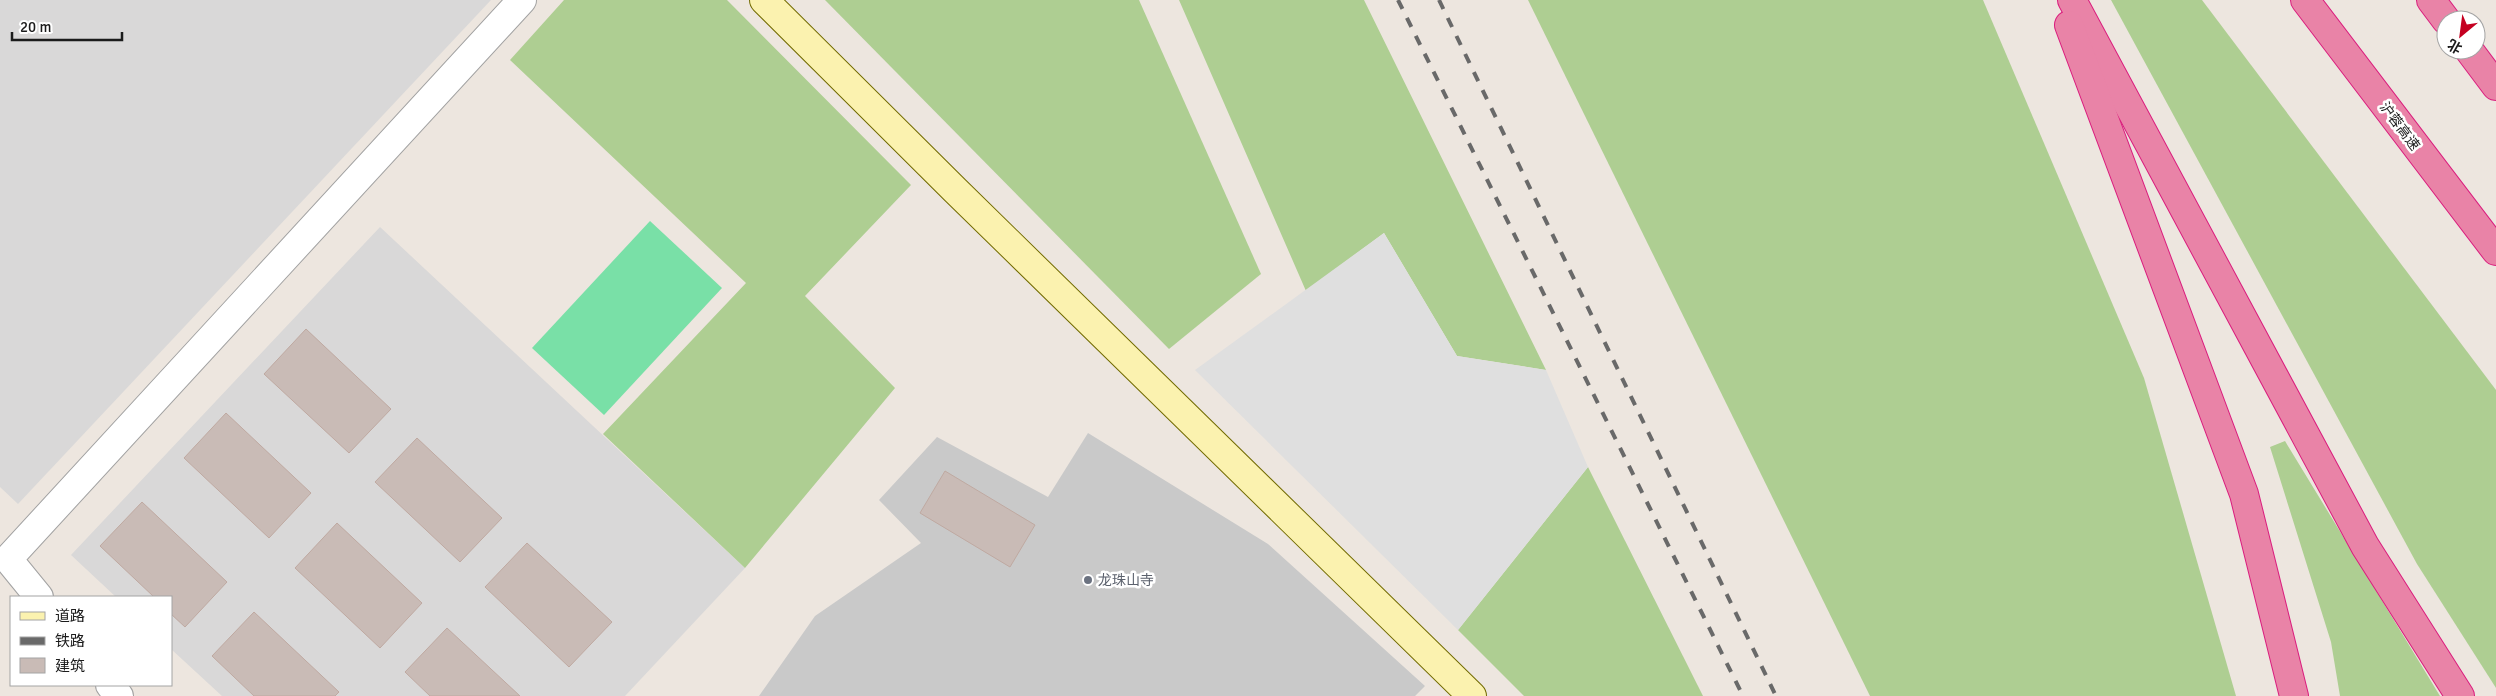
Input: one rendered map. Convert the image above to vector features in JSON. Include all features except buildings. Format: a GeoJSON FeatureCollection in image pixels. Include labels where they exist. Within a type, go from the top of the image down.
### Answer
{"type":"FeatureCollection","features":[{"type":"Feature","properties":{"kind":"highway"},"geometry":{"type":"LineString","coordinates":[[2060,0],[2244,494],[2294,696]]}},
{"type":"Feature","properties":{"kind":"highway"},"geometry":{"type":"LineString","coordinates":[[2072,0],[2365,546],[2460,696]]}},
{"type":"Feature","properties":{"kind":"highway","name":"沪蓉高速"},"geometry":{"type":"LineString","coordinates":[[2305,0],[2496,251]]}},
{"type":"Feature","properties":{"kind":"highway"},"geometry":{"type":"LineString","coordinates":[[2476,60],[2496,86]]}},
{"type":"Feature","properties":{"kind":"street"},"geometry":{"type":"LineString","coordinates":[[38,596],[8,559],[522,0]]}},
{"type":"Feature","properties":{"kind":"street"},"geometry":{"type":"LineString","coordinates":[[764,0],[954,190],[1472,696]]}},
{"type":"Feature","properties":{"kind":"street"},"geometry":{"type":"LineString","coordinates":[[111,686],[119,696]]}},
{"type":"Feature","properties":{"kind":"shaded area"},"geometry":{"type":"Polygon","coordinates":[[[0,0],[491,0],[18,504],[0,487],[0,0]]]}},
{"type":"Feature","properties":{"kind":"shaded area"},"geometry":{"type":"Polygon","coordinates":[[[380,227],[745,568],[625,696],[222,696],[172,650],[172,596],[115,596],[71,555],[380,227]]]}},
{"type":"Feature","properties":{"kind":"shaded area"},"geometry":{"type":"Polygon","coordinates":[[[1384,233],[1457,356],[1546,370],[1588,467],[1458,630],[1195,370],[1384,233]]]}},
{"type":"Feature","properties":{"kind":"shaded area","name":"龙珠山寺"},"geometry":{"type":"Polygon","coordinates":[[[1088,433],[1268,544],[1425,686],[1415,696],[759,696],[815,616],[921,543],[879,500],[937,437],[1048,497],[1088,433]]]}},
{"type":"Feature","properties":{"kind":"green space"},"geometry":{"type":"Polygon","coordinates":[[[564,0],[727,0],[911,185],[805,296],[895,388],[745,568],[603,434],[746,283],[510,60],[564,0]]]}},
{"type":"Feature","properties":{"kind":"green space"},"geometry":{"type":"Polygon","coordinates":[[[825,0],[1139,0],[1261,274],[1169,349],[825,0]]]}},
{"type":"Feature","properties":{"kind":"green space"},"geometry":{"type":"Polygon","coordinates":[[[1179,0],[1364,0],[1546,370],[1457,356],[1384,233],[1306,291],[1179,0]]]}},
{"type":"Feature","properties":{"kind":"green space"},"geometry":{"type":"Polygon","coordinates":[[[1528,0],[1983,0],[2144,378],[2236,696],[1870,696],[1528,0]]]}},
{"type":"Feature","properties":{"kind":"green space"},"geometry":{"type":"Polygon","coordinates":[[[2111,0],[2202,0],[2496,390],[2496,688],[2417,564],[2111,0]]]}},
{"type":"Feature","properties":{"kind":"green space"},"geometry":{"type":"Polygon","coordinates":[[[650,221],[722,288],[604,415],[532,348],[650,221]]]}},
{"type":"Feature","properties":{"kind":"green space"},"geometry":{"type":"Polygon","coordinates":[[[2285,441],[2440,696],[2340,696],[2331,642],[2270,447],[2285,441]]]}},
{"type":"Feature","properties":{"kind":"green space"},"geometry":{"type":"Polygon","coordinates":[[[1588,467],[1703,696],[1524,696],[1458,630],[1588,467]]]}},
{"type":"Feature","properties":{"kind":"railway"},"geometry":{"type":"LineString","coordinates":[[1398,0],[1743,696]]}},
{"type":"Feature","properties":{"kind":"railway"},"geometry":{"type":"LineString","coordinates":[[1439,0],[1776,696]]}},
{"type":"Feature","properties":{"kind":"place","name":"龙珠山寺"},"geometry":{"type":"Point","coordinates":[1088,580]}}]}
